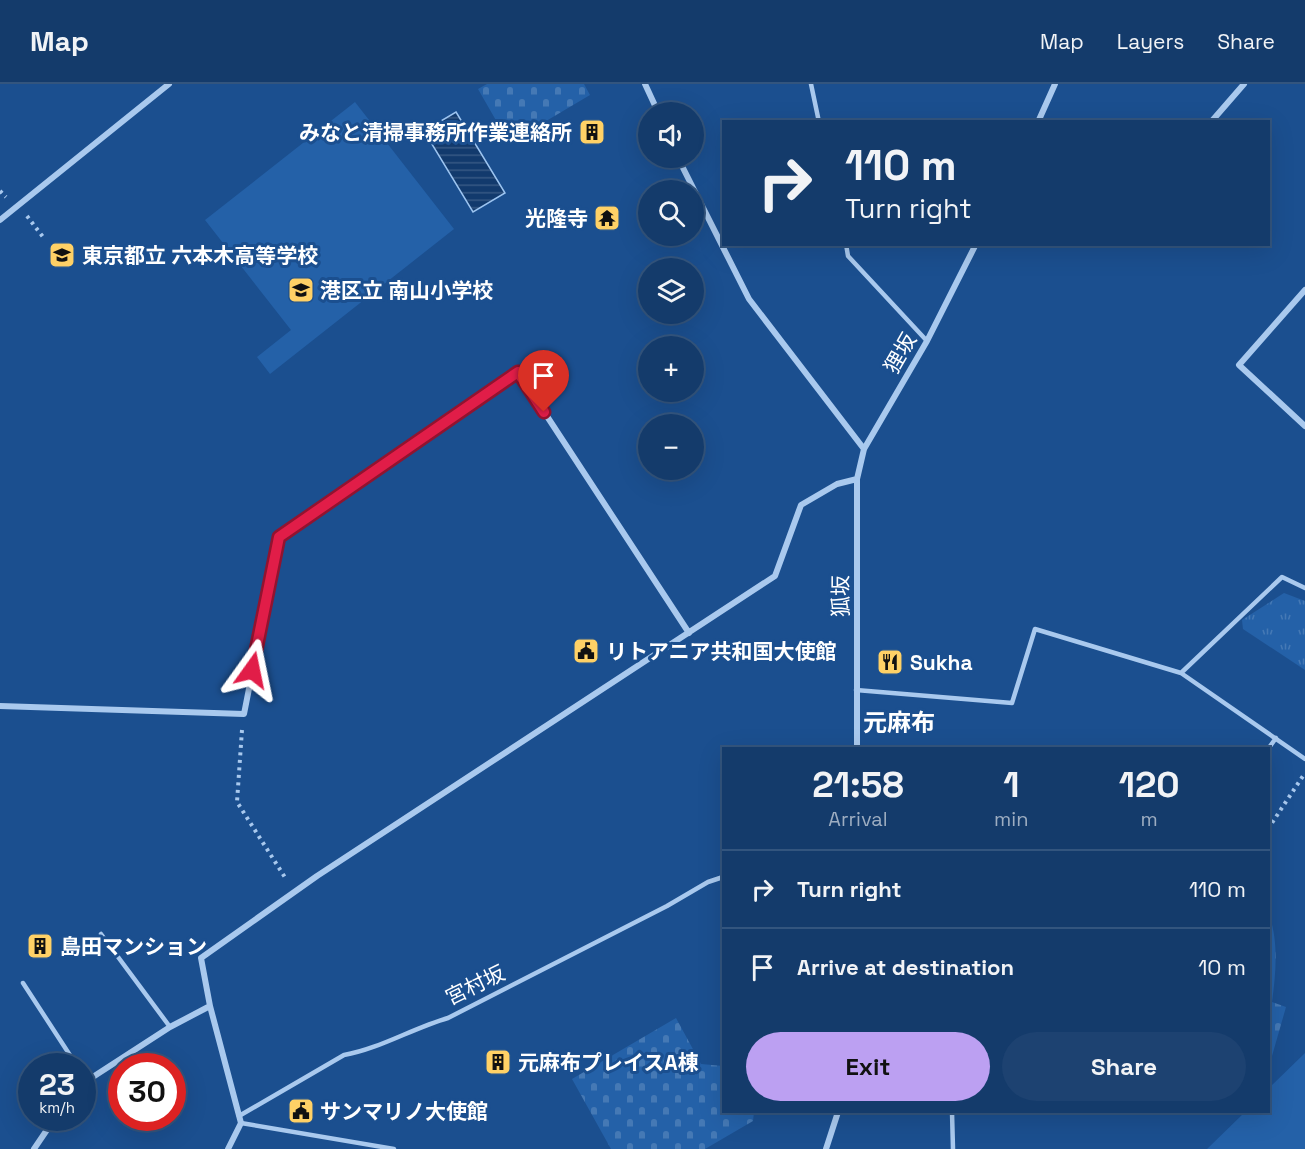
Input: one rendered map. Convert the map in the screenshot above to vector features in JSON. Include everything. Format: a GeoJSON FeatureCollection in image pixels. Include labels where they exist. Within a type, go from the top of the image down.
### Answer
{"type":"FeatureCollection","features":[{"type":"Feature","properties":{"kind":"street"},"geometry":{"type":"LineString","coordinates":[[0,220],[169,84]]}},
{"type":"Feature","properties":{"kind":"street"},"geometry":{"type":"LineString","coordinates":[[645,84],[653,102]]}},
{"type":"Feature","properties":{"kind":"street"},"geometry":{"type":"LineString","coordinates":[[1039,120],[1055,84]]}},
{"type":"Feature","properties":{"kind":"street"},"geometry":{"type":"LineString","coordinates":[[1213,120],[1244,84]]}},
{"type":"Feature","properties":{"kind":"street"},"geometry":{"type":"LineString","coordinates":[[683,168],[722,245]]}},
{"type":"Feature","properties":{"kind":"street"},"geometry":{"type":"LineString","coordinates":[[722,246],[749,299],[864,449]]}},
{"type":"Feature","properties":{"kind":"street","name":"狸坂"},"geometry":{"type":"LineString","coordinates":[[857,479],[864,449],[927,341],[975,246]]}},
{"type":"Feature","properties":{"kind":"street"},"geometry":{"type":"LineString","coordinates":[[1305,290],[1239,365],[1305,426]]}},
{"type":"Feature","properties":{"kind":"street"},"geometry":{"type":"LineString","coordinates":[[0,706],[244,714],[279,537],[518,372],[689,633]]}},
{"type":"Feature","properties":{"kind":"street"},"geometry":{"type":"LineString","coordinates":[[228,1149],[240,1120],[210,1006],[201,958],[294,892],[775,576],[801,505],[837,484],[857,479]]}},
{"type":"Feature","properties":{"kind":"street","name":"狐坂"},"geometry":{"type":"LineString","coordinates":[[857,479],[858,747]]}},
{"type":"Feature","properties":{"kind":"street"},"geometry":{"type":"LineString","coordinates":[[96,1076],[170,1027],[210,1006]]}},
{"type":"Feature","properties":{"kind":"street"},"geometry":{"type":"LineString","coordinates":[[826,1149],[838,1113]]}},
{"type":"Feature","properties":{"kind":"street"},"geometry":{"type":"LineString","coordinates":[[34,1149],[46,1131]]}},
{"type":"Feature","properties":{"kind":"lane"},"geometry":{"type":"LineString","coordinates":[[811,84],[819,120]]}},
{"type":"Feature","properties":{"kind":"lane"},"geometry":{"type":"LineString","coordinates":[[846,246],[849,256],[927,341]]}},
{"type":"Feature","properties":{"kind":"lane"},"geometry":{"type":"LineString","coordinates":[[1181,673],[1282,577],[1305,588]]}},
{"type":"Feature","properties":{"kind":"lane"},"geometry":{"type":"LineString","coordinates":[[856,690],[1012,703],[1035,629],[1181,673],[1305,759]]}},
{"type":"Feature","properties":{"kind":"lane"},"geometry":{"type":"LineString","coordinates":[[1269,747],[1276,738]]}},
{"type":"Feature","properties":{"kind":"lane","name":"宮村坂"},"geometry":{"type":"LineString","coordinates":[[240,1120],[344,1056],[361,1052],[413,1028],[448,1017],[667,906],[708,882],[722,877]]}},
{"type":"Feature","properties":{"kind":"lane"},"geometry":{"type":"LineString","coordinates":[[102,934],[170,1027]]}},
{"type":"Feature","properties":{"kind":"lane"},"geometry":{"type":"LineString","coordinates":[[23,983],[69,1053]]}},
{"type":"Feature","properties":{"kind":"lane"},"geometry":{"type":"LineString","coordinates":[[952,1113],[953,1149]]}},
{"type":"Feature","properties":{"kind":"lane"},"geometry":{"type":"LineString","coordinates":[[240,1120],[393,1149]]}},
{"type":"Feature","properties":{"kind":"path"},"geometry":{"type":"LineString","coordinates":[[26,215],[43,237]]}},
{"type":"Feature","properties":{"kind":"path"},"geometry":{"type":"LineString","coordinates":[[244,714],[237,802],[294,892]]}},
{"type":"Feature","properties":{"kind":"path"},"geometry":{"type":"LineString","coordinates":[[1270,826],[1305,773]]}},
{"type":"Feature","properties":{"kind":"green space"},"geometry":{"type":"Polygon","coordinates":[[[487,84],[584,84],[590,95],[509,143],[478,89],[487,84]]]}},
{"type":"Feature","properties":{"kind":"green space"},"geometry":{"type":"Polygon","coordinates":[[[355,102],[454,229],[270,374],[257,357],[291,330],[205,220],[355,102]]]}},
{"type":"Feature","properties":{"kind":"green space"},"geometry":{"type":"Polygon","coordinates":[[[1284,593],[1305,601],[1305,670],[1243,629],[1242,620],[1284,593]]]}},
{"type":"Feature","properties":{"kind":"green space"},"geometry":{"type":"Polygon","coordinates":[[[1270,919],[1275,945],[1272,1002],[1286,1007],[1270,1058],[1270,919]]]}},
{"type":"Feature","properties":{"kind":"green space"},"geometry":{"type":"Polygon","coordinates":[[[676,1018],[701,1064],[722,1066],[722,1113],[754,1113],[753,1121],[705,1149],[611,1149],[572,1079],[676,1018]]]}},
{"type":"Feature","properties":{"kind":"green space"},"geometry":{"type":"Polygon","coordinates":[[[1305,1053],[1305,1149],[1207,1149],[1244,1113],[1270,1113],[1270,1087],[1305,1053]]]}},
{"type":"Feature","properties":{"kind":"shaded area"},"geometry":{"type":"Polygon","coordinates":[[[456,112],[505,193],[473,212],[424,131],[456,112]]]}},
{"type":"Feature","properties":{"kind":"place","name":"みなと清掃事務所作業連絡所"},"geometry":{"type":"Point","coordinates":[592,132]}},
{"type":"Feature","properties":{"kind":"place","name":"光隆寺"},"geometry":{"type":"Point","coordinates":[607,218]}},
{"type":"Feature","properties":{"kind":"place","name":"東京都立 六本木高等学校"},"geometry":{"type":"Point","coordinates":[62,255]}},
{"type":"Feature","properties":{"kind":"place","name":"港区立 南山小学校"},"geometry":{"type":"Point","coordinates":[301,290]}},
{"type":"Feature","properties":{"kind":"place","name":"リトアニア共和国大使館"},"geometry":{"type":"Point","coordinates":[586,651]}},
{"type":"Feature","properties":{"kind":"place","name":"Sukha"},"geometry":{"type":"Point","coordinates":[890,662]}},
{"type":"Feature","properties":{"kind":"place","name":"島田マンション"},"geometry":{"type":"Point","coordinates":[40,946]}},
{"type":"Feature","properties":{"kind":"place","name":"元麻布プレイスA棟"},"geometry":{"type":"Point","coordinates":[498,1062]}},
{"type":"Feature","properties":{"kind":"place","name":"サンマリノ大使館"},"geometry":{"type":"Point","coordinates":[301,1111]}},
{"type":"Feature","properties":{"kind":"district","name":"元麻布"},"geometry":{"type":"Point","coordinates":[899,722]}},
{"type":"Feature","properties":{"kind":"route"},"geometry":{"type":"LineString","coordinates":[[252,670],[279,537],[518,372],[544,412]]}}]}
